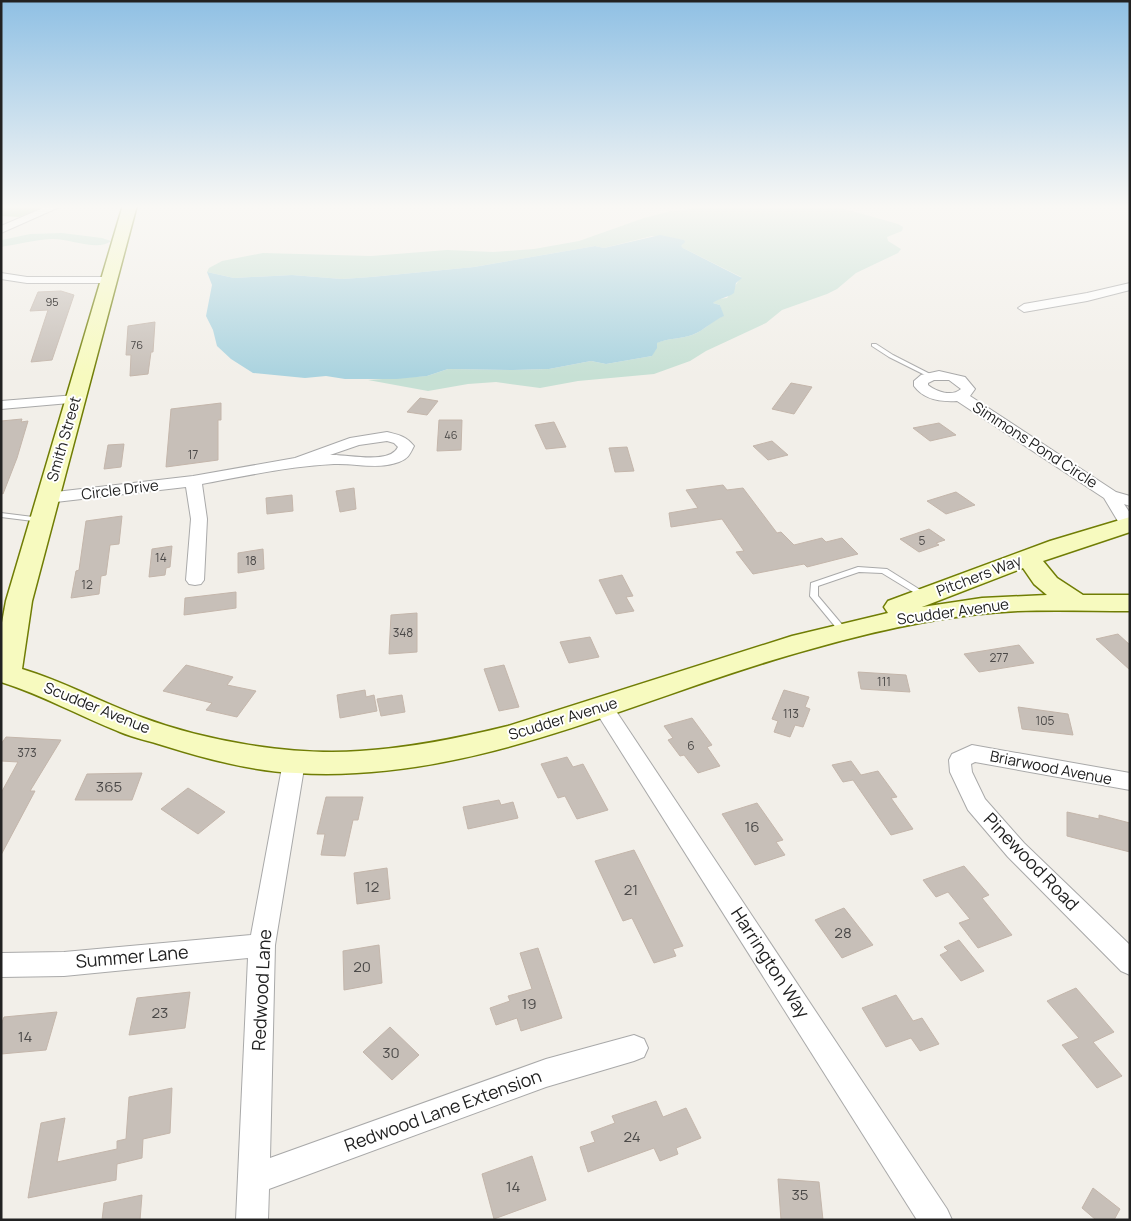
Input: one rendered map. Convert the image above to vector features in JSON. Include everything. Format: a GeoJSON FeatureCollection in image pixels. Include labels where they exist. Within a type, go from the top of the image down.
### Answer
{"type":"FeatureCollection","features":[{"type":"Feature","properties":{"kind":"main road","name":"Smith Street"},"geometry":{"type":"LineString","coordinates":[[3,675],[18,602],[40,520],[114,262]]}},
{"type":"Feature","properties":{"kind":"main road","name":"Pitchers Way"},"geometry":{"type":"LineString","coordinates":[[802,642],[1000,568],[1129,524]]}},
{"type":"Feature","properties":{"kind":"main road"},"geometry":{"type":"LineString","coordinates":[[1029,558],[1046,583],[1076,602]]}},
{"type":"Feature","properties":{"kind":"main road"},"geometry":{"type":"LineString","coordinates":[[1000,568],[1035,603]]}},
{"type":"Feature","properties":{"kind":"main road","name":"Scudder Avenue"},"geometry":{"type":"LineString","coordinates":[[3,675],[43,685],[131,725],[218,751],[294,762],[358,763],[467,748],[603,707],[802,642],[905,618],[982,606],[1035,603],[1130,602]]}},
{"type":"Feature","properties":{"kind":"street"},"geometry":{"type":"LineString","coordinates":[[1,276],[27,280],[109,280]]}},
{"type":"Feature","properties":{"kind":"street"},"geometry":{"type":"LineString","coordinates":[[1024,308],[1087,297],[1130,286]]}},
{"type":"Feature","properties":{"kind":"street","name":"Simmons Pond Circle"},"geometry":{"type":"LineString","coordinates":[[931,376],[947,376],[964,383],[968,389],[966,393],[960,396],[945,397],[926,391],[921,386],[921,381],[931,376]]}},
{"type":"Feature","properties":{"kind":"street","name":"Simmons Pond Circle"},"geometry":{"type":"LineString","coordinates":[[960,396],[1110,495],[1130,501]]}},
{"type":"Feature","properties":{"kind":"street"},"geometry":{"type":"LineString","coordinates":[[1,405],[76,399]]}},
{"type":"Feature","properties":{"kind":"street","name":"Circle Drive"},"geometry":{"type":"LineString","coordinates":[[47,498],[193,481],[299,462],[338,459],[384,462],[402,455],[406,446],[396,438],[377,437],[329,450],[299,462]]}},
{"type":"Feature","properties":{"kind":"street"},"geometry":{"type":"LineString","coordinates":[[193,481],[199,519],[195,580]]}},
{"type":"Feature","properties":{"kind":"street","name":"Simmons Pond Circle"},"geometry":{"type":"LineString","coordinates":[[1110,495],[1129,524]]}},
{"type":"Feature","properties":{"kind":"street","name":"Harrington Way"},"geometry":{"type":"LineString","coordinates":[[603,707],[936,1220]]}},
{"type":"Feature","properties":{"kind":"street","name":"Briarwood Avenue"},"geometry":{"type":"LineString","coordinates":[[972,753],[1130,782]]}},
{"type":"Feature","properties":{"kind":"street","name":"Pinewood Road"},"geometry":{"type":"LineString","coordinates":[[972,753],[960,760],[961,772],[976,804],[1016,850],[1130,963]]}},
{"type":"Feature","properties":{"kind":"street","name":"Redwood Lane"},"geometry":{"type":"LineString","coordinates":[[252,1220],[262,945],[294,762]]}},
{"type":"Feature","properties":{"kind":"street","name":"Summer Lane"},"geometry":{"type":"LineString","coordinates":[[1,964],[64,964],[262,945]]}},
{"type":"Feature","properties":{"kind":"street","name":"Redwood Lane Extension"},"geometry":{"type":"LineString","coordinates":[[254,1179],[546,1073],[634,1048]]}},
{"type":"Feature","properties":{"kind":"lane"},"geometry":{"type":"LineString","coordinates":[[874,345],[891,356],[931,376]]}},
{"type":"Feature","properties":{"kind":"lane"},"geometry":{"type":"LineString","coordinates":[[1,515],[40,520]]}},
{"type":"Feature","properties":{"kind":"lane"},"geometry":{"type":"LineString","coordinates":[[842,628],[814,596],[814,585],[858,569],[884,571],[927,596]]}},
{"type":"Feature","properties":{"kind":"green space"},"geometry":{"type":"Polygon","coordinates":[[[220,262],[503,262],[474,267],[342,279],[292,275],[234,278],[207,272],[209,268],[220,262]]]}},
{"type":"Feature","properties":{"kind":"green space"},"geometry":{"type":"Polygon","coordinates":[[[711,262],[879,262],[856,273],[837,289],[827,294],[782,310],[766,323],[706,351],[690,361],[654,374],[578,381],[540,388],[496,382],[468,384],[428,391],[368,380],[427,376],[448,369],[549,369],[591,361],[606,364],[652,356],[656,343],[692,335],[723,316],[720,305],[713,303],[717,299],[727,298],[741,277],[711,262]]]}},
{"type":"Feature","properties":{"kind":"water"},"geometry":{"type":"Polygon","coordinates":[[[503,262],[710,262],[742,278],[736,283],[734,293],[713,303],[720,305],[724,316],[692,335],[657,343],[657,348],[652,356],[606,364],[591,361],[549,369],[448,369],[427,376],[397,379],[345,379],[326,376],[305,378],[253,373],[231,359],[217,346],[213,330],[206,316],[212,285],[207,272],[234,278],[292,275],[342,279],[474,267],[503,262]]]}},
{"type":"Feature","properties":{"kind":"building"},"geometry":{"type":"Polygon","coordinates":[[[61,291],[74,295],[52,360],[31,362],[48,310],[30,311],[38,292],[61,291]]]}},
{"type":"Feature","properties":{"kind":"building"},"geometry":{"type":"Polygon","coordinates":[[[155,322],[153,352],[151,352],[148,374],[130,376],[131,355],[126,355],[128,326],[155,322]]]}},
{"type":"Feature","properties":{"kind":"building"},"geometry":{"type":"Polygon","coordinates":[[[791,383],[812,387],[794,414],[772,409],[791,383]]]}},
{"type":"Feature","properties":{"kind":"building"},"geometry":{"type":"Polygon","coordinates":[[[420,398],[438,401],[427,415],[407,412],[420,398]]]}},
{"type":"Feature","properties":{"kind":"building"},"geometry":{"type":"Polygon","coordinates":[[[221,403],[221,420],[218,420],[218,460],[166,467],[171,409],[221,403]]]}},
{"type":"Feature","properties":{"kind":"building"},"geometry":{"type":"Polygon","coordinates":[[[22,419],[21,422],[28,421],[17,458],[3,494],[1,493],[1,421],[22,419]]]}},
{"type":"Feature","properties":{"kind":"building"},"geometry":{"type":"Polygon","coordinates":[[[439,420],[462,420],[461,450],[437,451],[439,420]]]}},
{"type":"Feature","properties":{"kind":"building"},"geometry":{"type":"Polygon","coordinates":[[[554,422],[566,447],[546,449],[535,425],[554,422]]]}},
{"type":"Feature","properties":{"kind":"building"},"geometry":{"type":"Polygon","coordinates":[[[939,423],[956,435],[930,441],[913,428],[939,423]]]}},
{"type":"Feature","properties":{"kind":"building"},"geometry":{"type":"Polygon","coordinates":[[[772,441],[788,455],[768,460],[753,446],[772,441]]]}},
{"type":"Feature","properties":{"kind":"building"},"geometry":{"type":"Polygon","coordinates":[[[124,444],[121,467],[104,469],[108,445],[124,444]]]}},
{"type":"Feature","properties":{"kind":"building"},"geometry":{"type":"Polygon","coordinates":[[[627,447],[634,471],[615,472],[609,448],[627,447]]]}},
{"type":"Feature","properties":{"kind":"building"},"geometry":{"type":"Polygon","coordinates":[[[723,485],[727,490],[743,488],[777,533],[781,532],[794,545],[822,538],[826,542],[842,538],[858,554],[807,567],[804,564],[753,574],[736,552],[744,551],[722,519],[671,527],[669,513],[698,508],[686,490],[723,485]]]}},
{"type":"Feature","properties":{"kind":"building"},"geometry":{"type":"Polygon","coordinates":[[[354,488],[356,509],[340,512],[336,491],[354,488]]]}},
{"type":"Feature","properties":{"kind":"building"},"geometry":{"type":"Polygon","coordinates":[[[956,492],[975,505],[946,514],[927,501],[956,492]]]}},
{"type":"Feature","properties":{"kind":"building"},"geometry":{"type":"Polygon","coordinates":[[[292,495],[293,511],[267,514],[266,498],[292,495]]]}},
{"type":"Feature","properties":{"kind":"building"},"geometry":{"type":"Polygon","coordinates":[[[122,516],[119,544],[110,545],[106,575],[101,576],[99,594],[71,598],[76,571],[79,570],[86,521],[122,516]]]}},
{"type":"Feature","properties":{"kind":"building"},"geometry":{"type":"Polygon","coordinates":[[[929,529],[945,540],[936,543],[939,545],[919,552],[900,539],[929,529]]]}},
{"type":"Feature","properties":{"kind":"building"},"geometry":{"type":"Polygon","coordinates":[[[172,546],[170,567],[166,568],[165,575],[149,577],[152,549],[172,546]]]}},
{"type":"Feature","properties":{"kind":"building"},"geometry":{"type":"Polygon","coordinates":[[[263,549],[264,569],[238,573],[238,553],[263,549]]]}},
{"type":"Feature","properties":{"kind":"building"},"geometry":{"type":"Polygon","coordinates":[[[622,575],[633,596],[626,597],[634,611],[616,614],[599,580],[622,575]]]}},
{"type":"Feature","properties":{"kind":"building"},"geometry":{"type":"Polygon","coordinates":[[[236,592],[236,608],[184,615],[185,598],[236,592]]]}},
{"type":"Feature","properties":{"kind":"building"},"geometry":{"type":"Polygon","coordinates":[[[417,613],[417,652],[389,654],[391,615],[417,613]]]}},
{"type":"Feature","properties":{"kind":"building"},"geometry":{"type":"Polygon","coordinates":[[[1118,634],[1130,645],[1130,670],[1096,639],[1118,634]]]}},
{"type":"Feature","properties":{"kind":"building"},"geometry":{"type":"Polygon","coordinates":[[[590,637],[599,657],[569,663],[560,642],[590,637]]]}},
{"type":"Feature","properties":{"kind":"building"},"geometry":{"type":"Polygon","coordinates":[[[1019,645],[1034,663],[979,672],[964,654],[1019,645]]]}},
{"type":"Feature","properties":{"kind":"building"},"geometry":{"type":"Polygon","coordinates":[[[186,665],[233,677],[227,685],[256,691],[237,717],[206,710],[212,703],[163,691],[186,665]]]}},
{"type":"Feature","properties":{"kind":"building"},"geometry":{"type":"Polygon","coordinates":[[[504,665],[519,707],[499,711],[484,669],[504,665]]]}},
{"type":"Feature","properties":{"kind":"building"},"geometry":{"type":"Polygon","coordinates":[[[858,672],[906,675],[910,692],[861,689],[858,672]]]}},
{"type":"Feature","properties":{"kind":"building"},"geometry":{"type":"Polygon","coordinates":[[[365,690],[366,697],[374,695],[377,711],[340,718],[337,695],[365,690]]]}},
{"type":"Feature","properties":{"kind":"building"},"geometry":{"type":"Polygon","coordinates":[[[784,690],[809,697],[805,707],[810,709],[803,727],[795,725],[790,737],[774,732],[778,721],[772,719],[784,690]]]}},
{"type":"Feature","properties":{"kind":"building"},"geometry":{"type":"Polygon","coordinates":[[[402,695],[405,712],[381,716],[377,699],[402,695]]]}},
{"type":"Feature","properties":{"kind":"building"},"geometry":{"type":"Polygon","coordinates":[[[1018,707],[1068,714],[1073,735],[1022,729],[1018,707]]]}},
{"type":"Feature","properties":{"kind":"building"},"geometry":{"type":"Polygon","coordinates":[[[692,718],[712,745],[707,747],[720,766],[698,773],[684,755],[680,756],[668,740],[673,738],[664,726],[692,718]]]}},
{"type":"Feature","properties":{"kind":"building"},"geometry":{"type":"Polygon","coordinates":[[[6,737],[61,740],[30,791],[35,791],[1,855],[1,793],[18,762],[1,761],[1,744],[6,737]]]}},
{"type":"Feature","properties":{"kind":"building"},"geometry":{"type":"Polygon","coordinates":[[[567,757],[573,767],[583,764],[608,810],[577,819],[565,796],[558,798],[541,764],[567,757]]]}},
{"type":"Feature","properties":{"kind":"building"},"geometry":{"type":"Polygon","coordinates":[[[851,761],[861,775],[878,771],[897,797],[891,798],[913,829],[891,835],[853,780],[843,782],[832,765],[851,761]]]}},
{"type":"Feature","properties":{"kind":"building"},"geometry":{"type":"Polygon","coordinates":[[[142,773],[132,800],[75,800],[87,774],[142,773]]]}},
{"type":"Feature","properties":{"kind":"building"},"geometry":{"type":"Polygon","coordinates":[[[188,788],[225,812],[198,834],[161,809],[188,788]]]}},
{"type":"Feature","properties":{"kind":"building"},"geometry":{"type":"Polygon","coordinates":[[[326,797],[363,797],[358,820],[353,820],[345,856],[321,855],[325,834],[317,834],[326,797]]]}},
{"type":"Feature","properties":{"kind":"building"},"geometry":{"type":"Polygon","coordinates":[[[499,800],[501,805],[513,802],[518,818],[468,829],[463,807],[499,800]]]}},
{"type":"Feature","properties":{"kind":"building"},"geometry":{"type":"Polygon","coordinates":[[[757,803],[783,840],[776,842],[785,855],[755,865],[722,814],[757,803]]]}},
{"type":"Feature","properties":{"kind":"building"},"geometry":{"type":"Polygon","coordinates":[[[1067,812],[1099,819],[1099,815],[1130,823],[1130,852],[1067,836],[1067,812]]]}},
{"type":"Feature","properties":{"kind":"building"},"geometry":{"type":"Polygon","coordinates":[[[634,850],[683,946],[673,949],[676,956],[654,963],[632,918],[623,921],[595,861],[634,850]]]}},
{"type":"Feature","properties":{"kind":"building"},"geometry":{"type":"Polygon","coordinates":[[[964,866],[989,895],[982,898],[1012,935],[978,948],[959,923],[970,919],[948,892],[936,897],[923,880],[964,866]]]}},
{"type":"Feature","properties":{"kind":"building"},"geometry":{"type":"Polygon","coordinates":[[[387,868],[390,899],[357,904],[354,873],[387,868]]]}},
{"type":"Feature","properties":{"kind":"building"},"geometry":{"type":"Polygon","coordinates":[[[844,908],[873,945],[842,958],[815,920],[844,908]]]}},
{"type":"Feature","properties":{"kind":"building"},"geometry":{"type":"Polygon","coordinates":[[[959,940],[984,971],[961,981],[940,955],[948,951],[944,947],[959,940]]]}},
{"type":"Feature","properties":{"kind":"building"},"geometry":{"type":"Polygon","coordinates":[[[379,945],[382,983],[344,990],[343,951],[379,945]]]}},
{"type":"Feature","properties":{"kind":"building"},"geometry":{"type":"Polygon","coordinates":[[[538,948],[562,1018],[521,1031],[517,1018],[496,1025],[490,1008],[510,1001],[508,996],[532,989],[520,953],[538,948]]]}},
{"type":"Feature","properties":{"kind":"building"},"geometry":{"type":"Polygon","coordinates":[[[1076,988],[1114,1032],[1093,1042],[1122,1076],[1097,1088],[1062,1045],[1079,1038],[1047,1001],[1076,988]]]}},
{"type":"Feature","properties":{"kind":"building"},"geometry":{"type":"Polygon","coordinates":[[[190,992],[185,1028],[129,1035],[137,998],[190,992]]]}},
{"type":"Feature","properties":{"kind":"building"},"geometry":{"type":"Polygon","coordinates":[[[896,995],[913,1021],[922,1018],[939,1044],[920,1051],[911,1038],[886,1047],[862,1008],[896,995]]]}},
{"type":"Feature","properties":{"kind":"building"},"geometry":{"type":"Polygon","coordinates":[[[57,1012],[46,1050],[1,1054],[1,1025],[4,1017],[57,1012]]]}},
{"type":"Feature","properties":{"kind":"building"},"geometry":{"type":"Polygon","coordinates":[[[390,1027],[419,1055],[392,1080],[363,1052],[390,1027]]]}},
{"type":"Feature","properties":{"kind":"building"},"geometry":{"type":"Polygon","coordinates":[[[172,1088],[170,1133],[143,1139],[142,1158],[117,1164],[116,1180],[28,1198],[41,1123],[65,1118],[57,1162],[117,1149],[117,1141],[126,1139],[129,1097],[172,1088]]]}},
{"type":"Feature","properties":{"kind":"building"},"geometry":{"type":"Polygon","coordinates":[[[656,1101],[663,1117],[686,1108],[701,1138],[676,1148],[678,1154],[660,1161],[654,1148],[588,1172],[580,1147],[595,1142],[591,1132],[615,1123],[612,1116],[656,1101]]]}},
{"type":"Feature","properties":{"kind":"building"},"geometry":{"type":"Polygon","coordinates":[[[532,1156],[546,1200],[494,1219],[482,1174],[532,1156]]]}},
{"type":"Feature","properties":{"kind":"building"},"geometry":{"type":"Polygon","coordinates":[[[778,1179],[819,1182],[823,1220],[781,1220],[778,1179]]]}},
{"type":"Feature","properties":{"kind":"building"},"geometry":{"type":"Polygon","coordinates":[[[1093,1188],[1120,1209],[1114,1220],[1096,1220],[1082,1208],[1093,1188]]]}},
{"type":"Feature","properties":{"kind":"building"},"geometry":{"type":"Polygon","coordinates":[[[142,1195],[140,1220],[102,1220],[104,1203],[142,1195]]]}}]}
